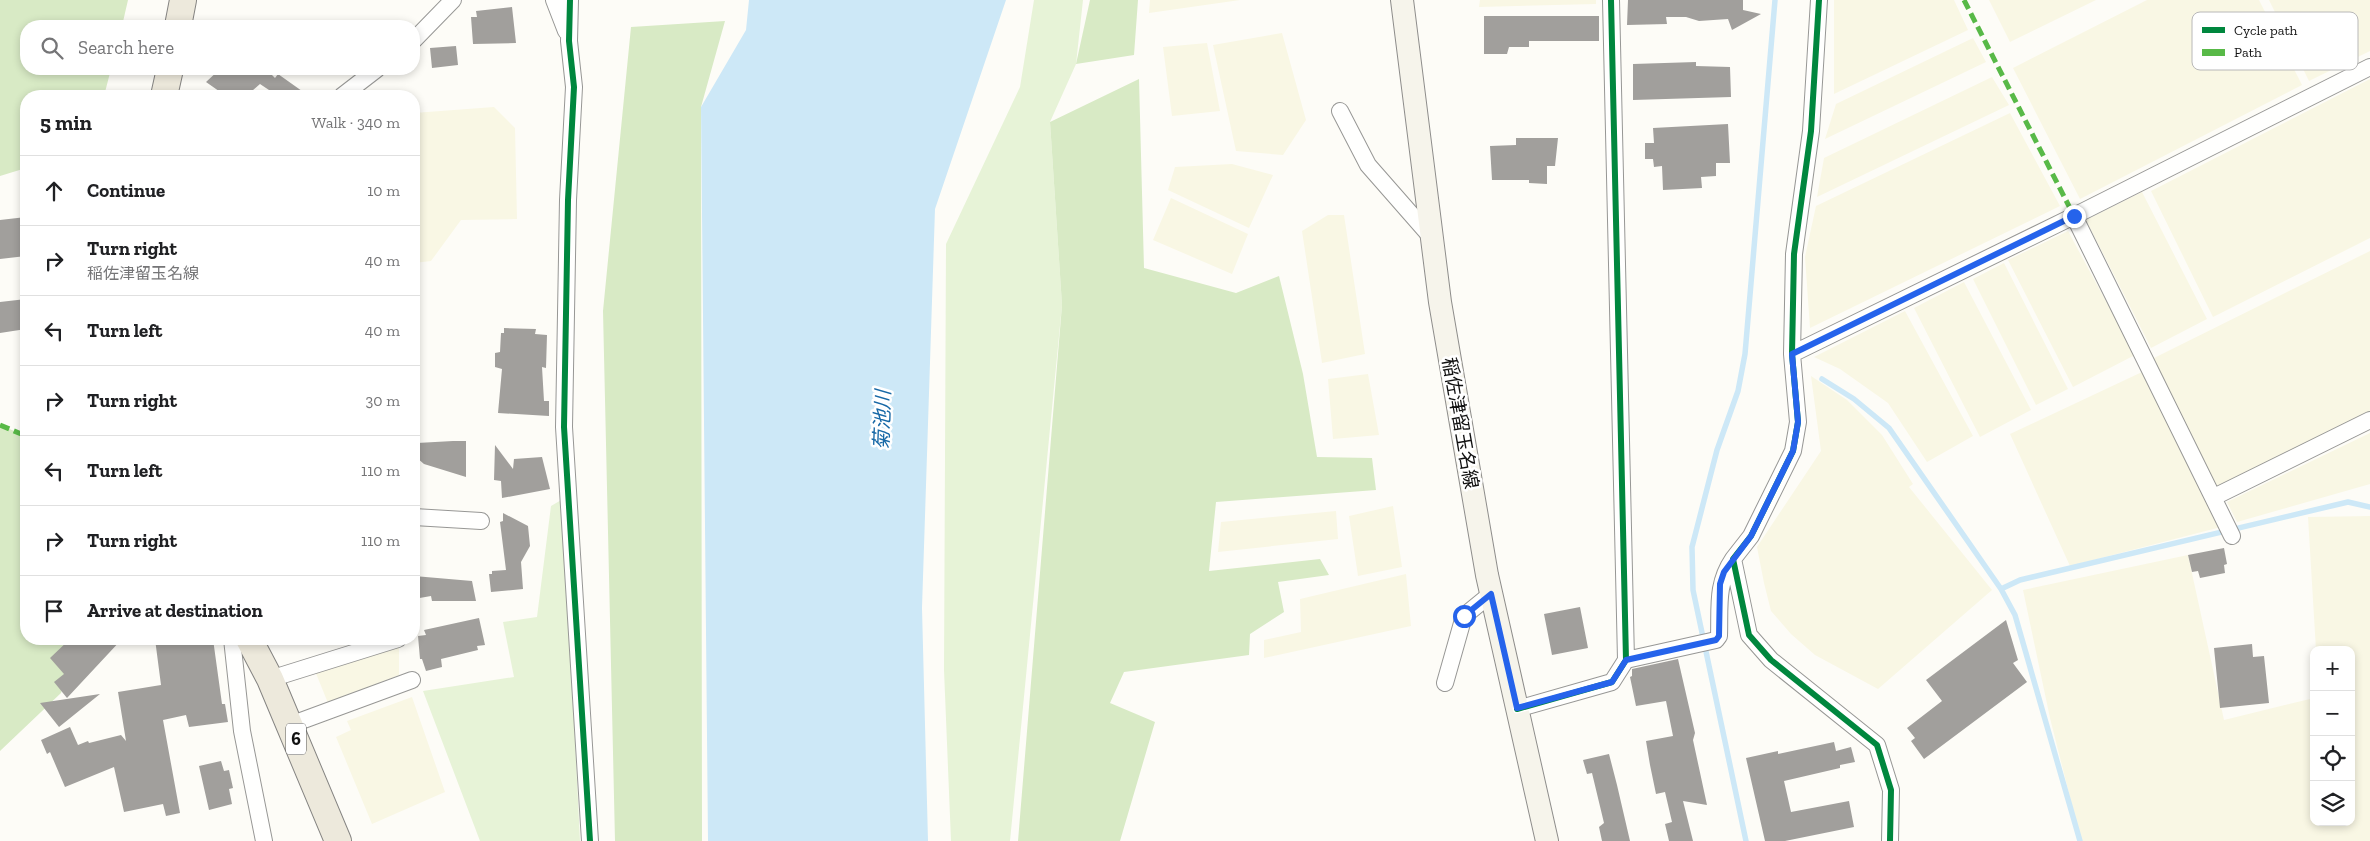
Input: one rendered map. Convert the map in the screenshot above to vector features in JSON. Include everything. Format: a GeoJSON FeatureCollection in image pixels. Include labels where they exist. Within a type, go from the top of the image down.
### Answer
{"type":"FeatureCollection","features":[{"type":"Feature","properties":{"kind":"main road"},"geometry":{"type":"LineString","coordinates":[[179,20],[182,0]]}},
{"type":"Feature","properties":{"kind":"main road","name":"稲佐津留玉名線"},"geometry":{"type":"LineString","coordinates":[[1402,0],[1440,302],[1491,594],[1547,841]]}},
{"type":"Feature","properties":{"kind":"main road"},"geometry":{"type":"LineString","coordinates":[[165,90],[169,75]]}},
{"type":"Feature","properties":{"kind":"main road","name":"6"},"geometry":{"type":"LineString","coordinates":[[252,645],[270,679],[338,841]]}},
{"type":"Feature","properties":{"kind":"street"},"geometry":{"type":"LineString","coordinates":[[420,34],[453,0]]}},
{"type":"Feature","properties":{"kind":"street"},"geometry":{"type":"LineString","coordinates":[[554,0],[569,41]]}},
{"type":"Feature","properties":{"kind":"street"},"geometry":{"type":"LineString","coordinates":[[570,0],[569,41],[574,87],[568,200],[564,427],[590,841]]}},
{"type":"Feature","properties":{"kind":"street"},"geometry":{"type":"LineString","coordinates":[[1517,708],[1612,682],[1626,660],[1611,0]]}},
{"type":"Feature","properties":{"kind":"street"},"geometry":{"type":"LineString","coordinates":[[1626,660],[1716,640],[1719,636],[1720,584],[1724,572],[1751,536],[1793,451],[1798,422],[1792,354],[1794,254],[1811,132],[1819,0]]}},
{"type":"Feature","properties":{"kind":"street"},"geometry":{"type":"LineString","coordinates":[[1792,354],[2074,216],[2370,67]]}},
{"type":"Feature","properties":{"kind":"street"},"geometry":{"type":"LineString","coordinates":[[350,90],[369,75]]}},
{"type":"Feature","properties":{"kind":"street"},"geometry":{"type":"LineString","coordinates":[[1340,111],[1368,165],[1432,238]]}},
{"type":"Feature","properties":{"kind":"street"},"geometry":{"type":"LineString","coordinates":[[2074,216],[2232,536]]}},
{"type":"Feature","properties":{"kind":"street"},"geometry":{"type":"LineString","coordinates":[[2214,498],[2370,420]]}},
{"type":"Feature","properties":{"kind":"street"},"geometry":{"type":"LineString","coordinates":[[420,517],[481,521]]}},
{"type":"Feature","properties":{"kind":"street"},"geometry":{"type":"LineString","coordinates":[[1733,560],[1749,635],[1770,660],[1877,745],[1891,790],[1890,841]]}},
{"type":"Feature","properties":{"kind":"street"},"geometry":{"type":"LineString","coordinates":[[1445,683],[1464,616],[1491,594]]}},
{"type":"Feature","properties":{"kind":"street"},"geometry":{"type":"LineString","coordinates":[[233,645],[242,731],[264,841]]}},
{"type":"Feature","properties":{"kind":"street"},"geometry":{"type":"LineString","coordinates":[[270,679],[379,645]]}},
{"type":"Feature","properties":{"kind":"street"},"geometry":{"type":"LineString","coordinates":[[290,725],[412,680]]}},
{"type":"Feature","properties":{"kind":"shaded area"},"geometry":{"type":"Polygon","coordinates":[[[1150,0],[1240,0],[1149,13],[1150,0]]]}},
{"type":"Feature","properties":{"kind":"shaded area"},"geometry":{"type":"Polygon","coordinates":[[[1480,0],[1596,0],[1596,4],[1479,7],[1480,0]]]}},
{"type":"Feature","properties":{"kind":"shaded area"},"geometry":{"type":"Polygon","coordinates":[[[1834,0],[1954,0],[1968,30],[1834,94],[1834,0]]]}},
{"type":"Feature","properties":{"kind":"shaded area"},"geometry":{"type":"Polygon","coordinates":[[[1989,0],[2096,0],[2010,42],[1989,0]]]}},
{"type":"Feature","properties":{"kind":"shaded area"},"geometry":{"type":"Polygon","coordinates":[[[2147,0],[2259,0],[2265,12],[2192,12],[2192,70],[2294,70],[2302,85],[2080,199],[2013,68],[2147,0]]]}},
{"type":"Feature","properties":{"kind":"shaded area"},"geometry":{"type":"Polygon","coordinates":[[[2269,0],[2370,0],[2370,51],[2358,57],[2358,12],[2275,12],[2269,0]]]}},
{"type":"Feature","properties":{"kind":"shaded area"},"geometry":{"type":"Polygon","coordinates":[[[1282,33],[1306,120],[1283,155],[1236,151],[1213,45],[1282,33]]]}},
{"type":"Feature","properties":{"kind":"shaded area"},"geometry":{"type":"Polygon","coordinates":[[[1973,38],[1986,62],[1825,139],[1836,104],[1973,38]]]}},
{"type":"Feature","properties":{"kind":"shaded area"},"geometry":{"type":"Polygon","coordinates":[[[1207,43],[1220,111],[1172,116],[1163,47],[1207,43]]]}},
{"type":"Feature","properties":{"kind":"shaded area"},"geometry":{"type":"Polygon","coordinates":[[[2304,70],[2331,70],[2309,81],[2304,70]]]}},
{"type":"Feature","properties":{"kind":"shaded area"},"geometry":{"type":"Polygon","coordinates":[[[1992,77],[2009,105],[1817,197],[1824,158],[1992,77]]]}},
{"type":"Feature","properties":{"kind":"shaded area"},"geometry":{"type":"Polygon","coordinates":[[[2370,79],[2370,238],[2213,317],[2151,191],[2370,79]]]}},
{"type":"Feature","properties":{"kind":"shaded area"},"geometry":{"type":"Polygon","coordinates":[[[494,107],[515,128],[517,219],[461,220],[431,261],[420,262],[420,113],[494,107]]]}},
{"type":"Feature","properties":{"kind":"shaded area"},"geometry":{"type":"Polygon","coordinates":[[[2010,113],[2060,206],[1810,328],[1805,257],[1816,206],[2010,113]]]}},
{"type":"Feature","properties":{"kind":"shaded area"},"geometry":{"type":"Polygon","coordinates":[[[1232,164],[1273,175],[1249,228],[1168,190],[1175,167],[1232,164]]]}},
{"type":"Feature","properties":{"kind":"shaded area"},"geometry":{"type":"Polygon","coordinates":[[[2142,192],[2207,319],[2151,348],[2086,220],[2142,192]]]}},
{"type":"Feature","properties":{"kind":"shaded area"},"geometry":{"type":"Polygon","coordinates":[[[1171,198],[1248,234],[1232,274],[1153,240],[1171,198]]]}},
{"type":"Feature","properties":{"kind":"shaded area"},"geometry":{"type":"Polygon","coordinates":[[[1328,215],[1344,215],[1365,354],[1322,363],[1302,231],[1328,215]]]}},
{"type":"Feature","properties":{"kind":"shaded area"},"geometry":{"type":"Polygon","coordinates":[[[2068,231],[2135,355],[2073,387],[2008,260],[2068,231]]]}},
{"type":"Feature","properties":{"kind":"shaded area"},"geometry":{"type":"Polygon","coordinates":[[[2370,251],[2370,412],[2215,490],[2152,359],[2370,251]]]}},
{"type":"Feature","properties":{"kind":"shaded area"},"geometry":{"type":"Polygon","coordinates":[[[2004,263],[2068,389],[2036,405],[1973,279],[2004,263]]]}},
{"type":"Feature","properties":{"kind":"shaded area"},"geometry":{"type":"Polygon","coordinates":[[[1964,282],[2031,410],[1980,437],[1914,308],[1964,282]]]}},
{"type":"Feature","properties":{"kind":"shaded area"},"geometry":{"type":"Polygon","coordinates":[[[1905,311],[1973,436],[1927,462],[1888,403],[1840,369],[1814,357],[1905,311]]]}},
{"type":"Feature","properties":{"kind":"shaded area"},"geometry":{"type":"Polygon","coordinates":[[[2142,372],[2225,526],[2070,566],[2010,434],[2142,372]]]}},
{"type":"Feature","properties":{"kind":"shaded area"},"geometry":{"type":"Polygon","coordinates":[[[1368,374],[1379,435],[1333,439],[1328,379],[1368,374]]]}},
{"type":"Feature","properties":{"kind":"shaded area"},"geometry":{"type":"Polygon","coordinates":[[[1811,376],[1847,400],[1882,435],[1913,484],[1909,487],[1992,590],[1878,689],[1815,655],[1791,634],[1771,611],[1764,583],[1757,547],[1821,451],[1811,376]]]}},
{"type":"Feature","properties":{"kind":"shaded area"},"geometry":{"type":"Polygon","coordinates":[[[2370,433],[2370,484],[2237,522],[2227,502],[2370,433]]]}},
{"type":"Feature","properties":{"kind":"shaded area"},"geometry":{"type":"Polygon","coordinates":[[[1393,506],[1402,567],[1358,576],[1349,516],[1393,506]]]}},
{"type":"Feature","properties":{"kind":"shaded area"},"geometry":{"type":"Polygon","coordinates":[[[1336,511],[1338,539],[1218,552],[1221,522],[1336,511]]]}},
{"type":"Feature","properties":{"kind":"shaded area"},"geometry":{"type":"Polygon","coordinates":[[[2370,516],[2370,841],[2081,841],[2050,718],[2023,590],[2188,555],[2224,720],[2310,699],[2310,826],[2355,826],[2355,646],[2316,646],[2308,517],[2370,516]]]}},
{"type":"Feature","properties":{"kind":"shaded area"},"geometry":{"type":"Polygon","coordinates":[[[1406,574],[1411,626],[1264,658],[1264,640],[1301,632],[1300,599],[1406,574]]]}},
{"type":"Feature","properties":{"kind":"shaded area"},"geometry":{"type":"Polygon","coordinates":[[[399,647],[399,675],[328,703],[315,671],[399,647]]]}},
{"type":"Feature","properties":{"kind":"shaded area"},"geometry":{"type":"Polygon","coordinates":[[[412,697],[445,792],[372,824],[336,737],[351,730],[347,721],[412,697]]]}},
{"type":"Feature","properties":{"kind":"green space"},"geometry":{"type":"Polygon","coordinates":[[[0,0],[128,0],[123,20],[20,20],[20,75],[109,75],[106,90],[20,90],[20,170],[0,176],[0,0]]]}},
{"type":"Feature","properties":{"kind":"green space"},"geometry":{"type":"Polygon","coordinates":[[[1034,0],[1083,0],[1076,64],[1050,122],[1062,305],[1010,841],[951,841],[944,670],[946,244],[1020,87],[1034,0]]]}},
{"type":"Feature","properties":{"kind":"green space"},"geometry":{"type":"Polygon","coordinates":[[[1090,0],[1138,0],[1134,55],[1076,64],[1090,0]]]}},
{"type":"Feature","properties":{"kind":"green space"},"geometry":{"type":"Polygon","coordinates":[[[725,21],[701,107],[702,841],[615,841],[603,311],[631,27],[725,21]]]}},
{"type":"Feature","properties":{"kind":"green space"},"geometry":{"type":"Polygon","coordinates":[[[1139,79],[1144,268],[1236,293],[1279,276],[1303,374],[1317,457],[1372,458],[1376,490],[1216,502],[1209,571],[1320,559],[1329,575],[1278,582],[1284,612],[1250,634],[1249,655],[1124,672],[1110,703],[1155,722],[1120,841],[1018,841],[1062,305],[1050,122],[1139,79]]]}},
{"type":"Feature","properties":{"kind":"green space"},"geometry":{"type":"Polygon","coordinates":[[[0,425],[20,433],[20,645],[77,645],[61,693],[0,751],[0,425]]]}},
{"type":"Feature","properties":{"kind":"green space"},"geometry":{"type":"Polygon","coordinates":[[[563,499],[580,841],[480,841],[423,691],[514,677],[503,622],[537,617],[551,506],[563,499]]]}},
{"type":"Feature","properties":{"kind":"water","name":"菊池川"},"geometry":{"type":"Polygon","coordinates":[[[749,0],[1006,0],[935,209],[922,608],[928,841],[708,841],[701,107],[746,30],[749,0]]]}},
{"type":"Feature","properties":{"kind":"building"},"geometry":{"type":"Polygon","coordinates":[[[1628,0],[1743,0],[1743,10],[1761,14],[1732,30],[1728,19],[1699,21],[1686,17],[1666,17],[1667,24],[1627,25],[1628,0]]]}},
{"type":"Feature","properties":{"kind":"building"},"geometry":{"type":"Polygon","coordinates":[[[512,7],[516,43],[473,44],[471,17],[477,17],[476,11],[512,7]]]}},
{"type":"Feature","properties":{"kind":"building"},"geometry":{"type":"Polygon","coordinates":[[[1484,16],[1599,16],[1599,41],[1529,41],[1529,47],[1509,47],[1507,54],[1484,54],[1484,16]]]}},
{"type":"Feature","properties":{"kind":"building"},"geometry":{"type":"Polygon","coordinates":[[[456,46],[458,65],[432,68],[430,48],[456,46]]]}},
{"type":"Feature","properties":{"kind":"building"},"geometry":{"type":"Polygon","coordinates":[[[1696,62],[1696,66],[1730,67],[1731,97],[1633,100],[1633,64],[1696,62]]]}},
{"type":"Feature","properties":{"kind":"building"},"geometry":{"type":"Polygon","coordinates":[[[214,75],[272,75],[275,78],[279,75],[301,90],[269,90],[260,84],[253,90],[217,90],[206,82],[214,75]]]}},
{"type":"Feature","properties":{"kind":"building"},"geometry":{"type":"Polygon","coordinates":[[[1728,124],[1730,163],[1716,163],[1716,176],[1701,177],[1702,188],[1663,190],[1662,166],[1654,167],[1653,159],[1645,159],[1645,143],[1654,143],[1653,128],[1728,124]]]}},
{"type":"Feature","properties":{"kind":"building"},"geometry":{"type":"Polygon","coordinates":[[[1516,138],[1558,138],[1555,166],[1547,166],[1547,184],[1529,183],[1529,180],[1492,180],[1490,146],[1516,145],[1516,138]]]}},
{"type":"Feature","properties":{"kind":"building"},"geometry":{"type":"Polygon","coordinates":[[[20,218],[20,257],[0,259],[0,220],[20,218]]]}},
{"type":"Feature","properties":{"kind":"building"},"geometry":{"type":"Polygon","coordinates":[[[20,300],[20,330],[0,333],[0,302],[20,300]]]}},
{"type":"Feature","properties":{"kind":"building"},"geometry":{"type":"Polygon","coordinates":[[[504,328],[536,329],[535,334],[547,335],[546,368],[542,367],[544,401],[549,401],[549,416],[498,413],[502,369],[495,367],[495,353],[500,352],[501,333],[504,333],[504,328]]]}},
{"type":"Feature","properties":{"kind":"building"},"geometry":{"type":"Polygon","coordinates":[[[466,441],[466,477],[424,464],[420,461],[420,443],[466,441]]]}},
{"type":"Feature","properties":{"kind":"building"},"geometry":{"type":"Polygon","coordinates":[[[495,445],[513,469],[514,459],[542,457],[550,489],[502,498],[501,481],[494,480],[495,445]]]}},
{"type":"Feature","properties":{"kind":"building"},"geometry":{"type":"Polygon","coordinates":[[[503,513],[528,526],[530,546],[521,562],[523,589],[491,592],[489,574],[492,574],[492,571],[506,570],[500,522],[503,521],[503,513]]]}},
{"type":"Feature","properties":{"kind":"building"},"geometry":{"type":"Polygon","coordinates":[[[2224,548],[2227,564],[2224,565],[2225,573],[2200,578],[2198,571],[2192,572],[2188,555],[2224,548]]]}},
{"type":"Feature","properties":{"kind":"building"},"geometry":{"type":"Polygon","coordinates":[[[420,577],[472,581],[476,601],[432,601],[431,596],[420,598],[420,577]]]}},
{"type":"Feature","properties":{"kind":"building"},"geometry":{"type":"Polygon","coordinates":[[[1580,607],[1588,648],[1552,655],[1544,614],[1580,607]]]}},
{"type":"Feature","properties":{"kind":"building"},"geometry":{"type":"Polygon","coordinates":[[[479,618],[485,645],[477,646],[478,650],[441,659],[442,667],[426,671],[422,659],[420,659],[419,645],[420,636],[426,635],[424,630],[479,618]]]}},
{"type":"Feature","properties":{"kind":"building"},"geometry":{"type":"Polygon","coordinates":[[[2006,620],[2018,660],[2013,663],[2027,682],[1924,759],[1911,741],[1915,738],[1907,728],[1942,701],[1926,680],[2006,620]]]}},
{"type":"Feature","properties":{"kind":"building"},"geometry":{"type":"Polygon","coordinates":[[[2252,644],[2253,657],[2264,656],[2269,703],[2220,708],[2214,648],[2252,644]]]}},
{"type":"Feature","properties":{"kind":"building"},"geometry":{"type":"Polygon","coordinates":[[[64,645],[116,645],[67,698],[54,682],[64,674],[50,658],[64,645]]]}},
{"type":"Feature","properties":{"kind":"building"},"geometry":{"type":"Polygon","coordinates":[[[156,645],[214,645],[222,704],[225,704],[228,722],[189,727],[186,715],[163,720],[180,813],[166,816],[163,804],[124,812],[114,767],[65,787],[50,752],[47,754],[41,740],[70,727],[78,745],[88,741],[89,743],[121,735],[126,741],[118,692],[161,685],[156,645]]]}},
{"type":"Feature","properties":{"kind":"building"},"geometry":{"type":"Polygon","coordinates":[[[1678,659],[1695,733],[1693,740],[1707,805],[1683,801],[1693,841],[1669,841],[1665,824],[1672,822],[1665,792],[1656,794],[1650,765],[1646,741],[1673,736],[1666,701],[1636,706],[1630,677],[1632,676],[1632,669],[1678,659]]]}},
{"type":"Feature","properties":{"kind":"building"},"geometry":{"type":"Polygon","coordinates":[[[100,694],[59,727],[40,703],[100,694]]]}},
{"type":"Feature","properties":{"kind":"building"},"geometry":{"type":"Polygon","coordinates":[[[1834,742],[1836,751],[1851,747],[1855,762],[1840,765],[1840,768],[1784,781],[1791,812],[1849,801],[1854,827],[1785,841],[1765,841],[1746,758],[1778,751],[1778,754],[1834,742]]]}},
{"type":"Feature","properties":{"kind":"building"},"geometry":{"type":"Polygon","coordinates":[[[1609,754],[1630,841],[1602,841],[1599,827],[1604,823],[1592,773],[1587,774],[1583,760],[1609,754]]]}},
{"type":"Feature","properties":{"kind":"building"},"geometry":{"type":"Polygon","coordinates":[[[221,761],[224,771],[229,770],[233,788],[229,789],[232,804],[209,810],[199,766],[221,761]]]}},
{"type":"Feature","properties":{"kind":"waterway"},"geometry":{"type":"LineString","coordinates":[[1746,841],[1693,590],[1692,547],[1717,450],[1738,391],[1745,354],[1775,0]]}},
{"type":"Feature","properties":{"kind":"waterway"},"geometry":{"type":"LineString","coordinates":[[1822,379],[1854,399],[1889,428],[2001,589],[2015,615],[2080,841]]}},
{"type":"Feature","properties":{"kind":"waterway"},"geometry":{"type":"LineString","coordinates":[[2001,589],[2020,580],[2348,502],[2370,507]]}},
{"type":"Feature","properties":{"kind":"marked path"},"geometry":{"type":"LineString","coordinates":[[1964,0],[2074,216]]}},
{"type":"Feature","properties":{"kind":"marked path"},"geometry":{"type":"LineString","coordinates":[[0,425],[20,433]]}},
{"type":"Feature","properties":{"kind":"cycle path"},"geometry":{"type":"LineString","coordinates":[[570,0],[569,41],[574,87],[568,200],[564,427],[590,841]]}},
{"type":"Feature","properties":{"kind":"cycle path"},"geometry":{"type":"LineString","coordinates":[[1517,709],[1612,682],[1626,660],[1611,0]]}},
{"type":"Feature","properties":{"kind":"cycle path"},"geometry":{"type":"LineString","coordinates":[[1819,0],[1811,131],[1794,254],[1792,354],[1798,422],[1793,451],[1751,536],[1733,559],[1749,635],[1771,660],[1877,745],[1891,790],[1890,841]]}},
{"type":"Feature","properties":{"kind":"route"},"geometry":{"type":"LineString","coordinates":[[1464,616],[1491,594],[1517,708],[1612,682],[1626,660],[1716,640],[1719,636],[1720,584],[1724,572],[1751,536],[1793,451],[1798,422],[1792,354],[2074,216]]}}]}
